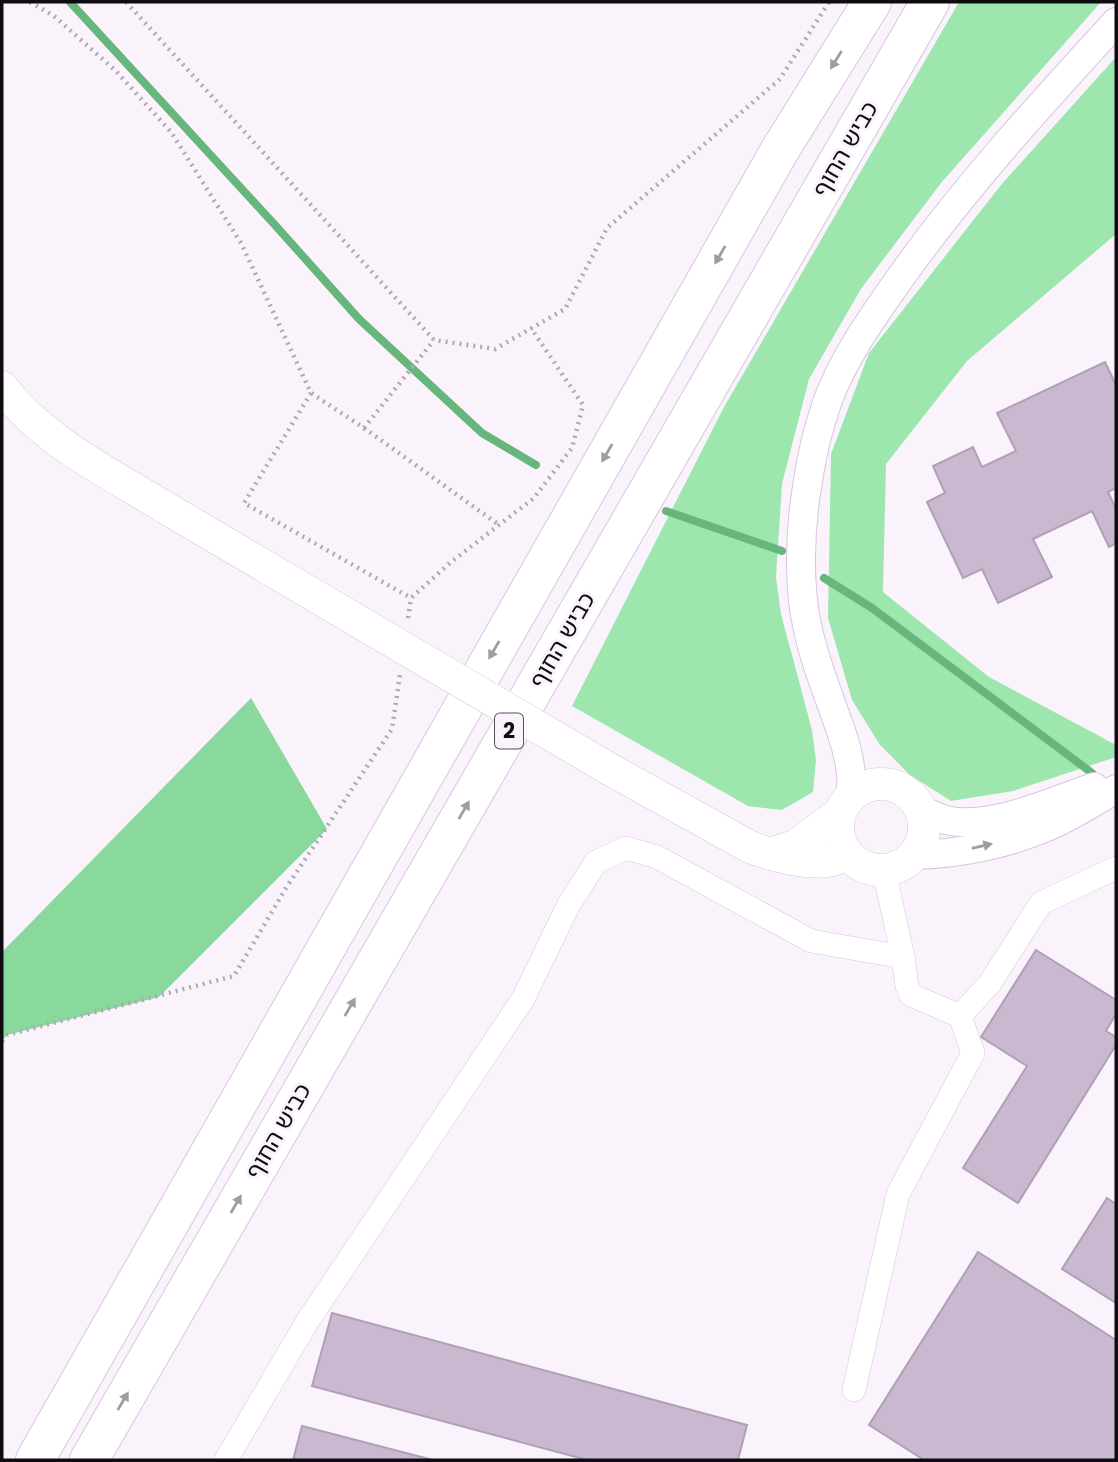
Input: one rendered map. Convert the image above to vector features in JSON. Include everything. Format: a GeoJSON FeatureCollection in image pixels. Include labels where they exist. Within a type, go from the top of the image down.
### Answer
{"type":"FeatureCollection","features":[{"type":"Feature","properties":{"kind":"highway","name":"2"},"geometry":{"type":"LineString","coordinates":[[35,1460],[780,150],[872,2]]}},
{"type":"Feature","properties":{"kind":"highway","name":"כביש החוף"},"geometry":{"type":"LineString","coordinates":[[89,1460],[930,2]]}},
{"type":"Feature","properties":{"kind":"main road"},"geometry":{"type":"LineString","coordinates":[[2,387],[16,407],[38,426],[166,508],[611,770],[750,847],[770,855],[826,862],[847,856]]}},
{"type":"Feature","properties":{"kind":"main road"},"geometry":{"type":"LineString","coordinates":[[770,855],[795,846],[852,799],[886,784],[900,788],[912,797],[921,810],[924,833],[915,855],[906,863],[884,871],[870,870],[847,856],[838,836],[852,799]]}},
{"type":"Feature","properties":{"kind":"street"},"geometry":{"type":"LineString","coordinates":[[852,799],[845,741],[816,661],[806,623],[803,586],[806,490],[814,446],[828,400],[867,325],[920,251],[1016,134],[1116,22]]}},
{"type":"Feature","properties":{"kind":"street"},"geometry":{"type":"LineString","coordinates":[[921,810],[947,821],[990,820],[1116,780]]}},
{"type":"Feature","properties":{"kind":"street"},"geometry":{"type":"LineString","coordinates":[[915,855],[955,852],[1048,827],[1116,789]]}},
{"type":"Feature","properties":{"kind":"street"},"geometry":{"type":"LineString","coordinates":[[226,1460],[307,1322],[523,999],[568,906],[596,862],[626,848],[657,857],[811,941],[903,957]]}},
{"type":"Feature","properties":{"kind":"street"},"geometry":{"type":"LineString","coordinates":[[960,1016],[990,983],[1041,903],[1116,868]]}},
{"type":"Feature","properties":{"kind":"street"},"geometry":{"type":"LineString","coordinates":[[854,1390],[898,1194],[973,1053],[960,1016],[911,995],[884,871]]}},
{"type":"Feature","properties":{"kind":"path"},"geometry":{"type":"LineString","coordinates":[[30,2],[54,16],[116,71],[171,132],[241,243],[311,393],[499,525]]}},
{"type":"Feature","properties":{"kind":"path"},"geometry":{"type":"LineString","coordinates":[[126,2],[434,340],[495,349],[565,309],[607,228],[780,79],[828,2]]}},
{"type":"Feature","properties":{"kind":"path"},"geometry":{"type":"LineString","coordinates":[[407,624],[411,598],[451,562],[534,498],[572,448],[583,405],[531,328]]}},
{"type":"Feature","properties":{"kind":"path"},"geometry":{"type":"LineString","coordinates":[[364,428],[434,340]]}},
{"type":"Feature","properties":{"kind":"path"},"geometry":{"type":"LineString","coordinates":[[311,393],[244,503],[411,598]]}},
{"type":"Feature","properties":{"kind":"path"},"geometry":{"type":"LineString","coordinates":[[2,1041],[7,1035],[234,976],[286,888],[392,729],[401,663]]}},
{"type":"Feature","properties":{"kind":"green space"},"geometry":{"type":"Polygon","coordinates":[[[959,2],[1101,2],[941,183],[861,289],[809,379],[782,484],[776,577],[781,614],[812,730],[816,760],[813,792],[782,810],[748,806],[572,706],[724,407],[959,2]]]}},
{"type":"Feature","properties":{"kind":"green space"},"geometry":{"type":"Polygon","coordinates":[[[1116,57],[1116,234],[967,361],[886,464],[883,592],[989,677],[1116,745],[1116,757],[1013,791],[951,801],[910,775],[880,745],[852,700],[828,618],[831,454],[869,353],[1001,185],[1116,57]]]}},
{"type":"Feature","properties":{"kind":"green space"},"geometry":{"type":"Polygon","coordinates":[[[251,698],[327,829],[159,997],[7,1035],[2,1041],[2,952],[251,698]]]}},
{"type":"Feature","properties":{"kind":"building"},"geometry":{"type":"Polygon","coordinates":[[[1105,362],[1116,385],[1116,488],[1108,492],[1116,509],[1116,543],[1109,547],[1092,511],[1033,539],[1052,577],[998,603],[982,569],[963,578],[927,502],[945,493],[933,466],[973,447],[982,467],[1016,451],[997,413],[1105,362]]]}},
{"type":"Feature","properties":{"kind":"building"},"geometry":{"type":"Polygon","coordinates":[[[1036,950],[1116,1000],[1116,1014],[1106,1031],[1116,1037],[1116,1045],[1018,1203],[963,1168],[1027,1066],[981,1037],[1036,950]]]}},
{"type":"Feature","properties":{"kind":"building"},"geometry":{"type":"Polygon","coordinates":[[[1107,1198],[1116,1204],[1116,1303],[1062,1269],[1107,1198]]]}},
{"type":"Feature","properties":{"kind":"building"},"geometry":{"type":"Polygon","coordinates":[[[978,1252],[1116,1340],[1116,1460],[924,1460],[869,1425],[978,1252]]]}},
{"type":"Feature","properties":{"kind":"building"},"geometry":{"type":"Polygon","coordinates":[[[332,1313],[747,1425],[738,1460],[587,1460],[312,1386],[332,1313]]]}},
{"type":"Feature","properties":{"kind":"building"},"geometry":{"type":"Polygon","coordinates":[[[302,1426],[433,1460],[293,1460],[302,1426]]]}},
{"type":"Feature","properties":{"kind":"waterway"},"geometry":{"type":"LineString","coordinates":[[70,2],[359,319],[482,433],[536,465]]}},
{"type":"Feature","properties":{"kind":"waterway"},"geometry":{"type":"LineString","coordinates":[[666,511],[782,551]]}},
{"type":"Feature","properties":{"kind":"waterway"},"geometry":{"type":"LineString","coordinates":[[824,578],[872,608],[1092,773]]}}]}
